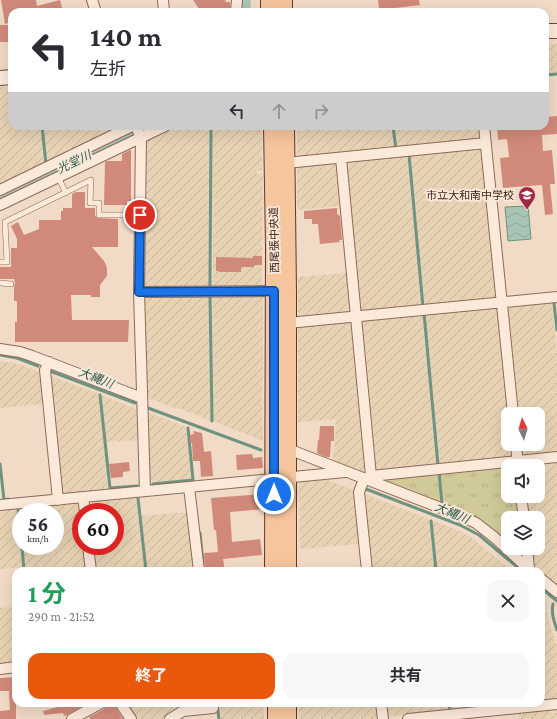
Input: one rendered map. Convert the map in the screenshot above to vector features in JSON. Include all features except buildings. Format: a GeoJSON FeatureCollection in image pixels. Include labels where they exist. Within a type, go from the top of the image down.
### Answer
{"type":"FeatureCollection","features":[{"type":"Feature","properties":{"kind":"main road","name":"西尾張中央道"},"geometry":{"type":"LineString","coordinates":[[272,130],[274,291],[281,478],[288,567]]}},
{"type":"Feature","properties":{"kind":"main road","name":"西尾張中央道"},"geometry":{"type":"LineString","coordinates":[[274,567],[281,478],[288,449],[286,130]]}},
{"type":"Feature","properties":{"kind":"main road"},"geometry":{"type":"LineString","coordinates":[[276,707],[276,719]]}},
{"type":"Feature","properties":{"kind":"main road"},"geometry":{"type":"LineString","coordinates":[[288,707],[288,719]]}},
{"type":"Feature","properties":{"kind":"street"},"geometry":{"type":"LineString","coordinates":[[0,190],[124,130]]}},
{"type":"Feature","properties":{"kind":"street"},"geometry":{"type":"LineString","coordinates":[[0,205],[58,177],[139,133],[150,130]]}},
{"type":"Feature","properties":{"kind":"street"},"geometry":{"type":"LineString","coordinates":[[484,130],[512,407]]}},
{"type":"Feature","properties":{"kind":"street"},"geometry":{"type":"LineString","coordinates":[[139,133],[139,292],[145,491]]}},
{"type":"Feature","properties":{"kind":"street"},"geometry":{"type":"LineString","coordinates":[[286,163],[486,143]]}},
{"type":"Feature","properties":{"kind":"street"},"geometry":{"type":"LineString","coordinates":[[341,158],[356,317],[368,477],[359,492],[367,567]]}},
{"type":"Feature","properties":{"kind":"street"},"geometry":{"type":"LineString","coordinates":[[139,292],[274,291]]}},
{"type":"Feature","properties":{"kind":"street"},"geometry":{"type":"LineString","coordinates":[[288,323],[557,297]]}},
{"type":"Feature","properties":{"kind":"street"},"geometry":{"type":"LineString","coordinates":[[0,349],[20,352],[32,356],[142,398]]}},
{"type":"Feature","properties":{"kind":"street"},"geometry":{"type":"LineString","coordinates":[[49,362],[45,370],[58,500]]}},
{"type":"Feature","properties":{"kind":"street"},"geometry":{"type":"LineString","coordinates":[[288,449],[346,472],[368,477],[476,523],[494,537],[527,567]]}},
{"type":"Feature","properties":{"kind":"street"},"geometry":{"type":"LineString","coordinates":[[544,459],[557,457]]}},
{"type":"Feature","properties":{"kind":"street"},"geometry":{"type":"LineString","coordinates":[[368,477],[501,465]]}},
{"type":"Feature","properties":{"kind":"street"},"geometry":{"type":"LineString","coordinates":[[0,505],[346,472]]}},
{"type":"Feature","properties":{"kind":"street"},"geometry":{"type":"LineString","coordinates":[[189,487],[199,567]]}},
{"type":"Feature","properties":{"kind":"street"},"geometry":{"type":"LineString","coordinates":[[84,497],[84,503]]}},
{"type":"Feature","properties":{"kind":"street"},"geometry":{"type":"LineString","coordinates":[[89,555],[91,567]]}},
{"type":"Feature","properties":{"kind":"street"},"geometry":{"type":"LineString","coordinates":[[528,555],[530,567]]}},
{"type":"Feature","properties":{"kind":"street"},"geometry":{"type":"LineString","coordinates":[[545,582],[557,592]]}},
{"type":"Feature","properties":{"kind":"street"},"geometry":{"type":"LineString","coordinates":[[0,669],[12,668]]}},
{"type":"Feature","properties":{"kind":"street"},"geometry":{"type":"LineString","coordinates":[[545,705],[557,704]]}},
{"type":"Feature","properties":{"kind":"street"},"geometry":{"type":"LineString","coordinates":[[72,719],[94,707]]}},
{"type":"Feature","properties":{"kind":"street"},"geometry":{"type":"LineString","coordinates":[[123,707],[131,719]]}},
{"type":"Feature","properties":{"kind":"street"},"geometry":{"type":"LineString","coordinates":[[170,719],[183,711],[207,707]]}},
{"type":"Feature","properties":{"kind":"street"},"geometry":{"type":"LineString","coordinates":[[213,707],[214,719]]}},
{"type":"Feature","properties":{"kind":"street"},"geometry":{"type":"LineString","coordinates":[[382,707],[383,719]]}},
{"type":"Feature","properties":{"kind":"street"},"geometry":{"type":"LineString","coordinates":[[408,719],[507,707]]}},
{"type":"Feature","properties":{"kind":"street"},"geometry":{"type":"LineString","coordinates":[[515,707],[517,719]]}},
{"type":"Feature","properties":{"kind":"lane"},"geometry":{"type":"LineString","coordinates":[[58,177],[66,193]]}},
{"type":"Feature","properties":{"kind":"lane"},"geometry":{"type":"LineString","coordinates":[[0,262],[7,262],[5,222],[91,180],[90,203],[98,203],[99,215],[140,215]]}},
{"type":"Feature","properties":{"kind":"lane"},"geometry":{"type":"LineString","coordinates":[[0,283],[11,284]]}},
{"type":"Feature","properties":{"kind":"shaded area"},"geometry":{"type":"Polygon","coordinates":[[[549,44],[557,44],[557,73],[549,74],[549,44]]]}},
{"type":"Feature","properties":{"kind":"shaded area"},"geometry":{"type":"Polygon","coordinates":[[[0,87],[8,87],[8,130],[41,130],[44,166],[0,188],[0,87]]]}},
{"type":"Feature","properties":{"kind":"shaded area"},"geometry":{"type":"Polygon","coordinates":[[[43,130],[119,130],[47,165],[43,130]]]}},
{"type":"Feature","properties":{"kind":"shaded area"},"geometry":{"type":"Polygon","coordinates":[[[162,130],[209,130],[210,290],[148,290],[145,286],[145,140],[162,130]]]}},
{"type":"Feature","properties":{"kind":"shaded area"},"geometry":{"type":"Polygon","coordinates":[[[212,130],[262,130],[262,170],[257,171],[257,174],[263,173],[262,289],[213,290],[212,130]]]}},
{"type":"Feature","properties":{"kind":"shaded area"},"geometry":{"type":"Polygon","coordinates":[[[392,130],[395,150],[297,159],[297,131],[392,130]]]}},
{"type":"Feature","properties":{"kind":"shaded area"},"geometry":{"type":"Polygon","coordinates":[[[395,130],[480,130],[481,141],[397,149],[395,130]]]}},
{"type":"Feature","properties":{"kind":"shaded area"},"geometry":{"type":"Polygon","coordinates":[[[482,147],[498,299],[424,307],[410,154],[482,147]]]}},
{"type":"Feature","properties":{"kind":"shaded area"},"geometry":{"type":"Polygon","coordinates":[[[407,154],[422,306],[360,312],[344,161],[407,154]]]}},
{"type":"Feature","properties":{"kind":"shaded area"},"geometry":{"type":"Polygon","coordinates":[[[337,161],[340,206],[297,210],[297,166],[337,161]]]}},
{"type":"Feature","properties":{"kind":"shaded area"},"geometry":{"type":"Polygon","coordinates":[[[346,273],[350,313],[298,318],[298,277],[346,273]]]}},
{"type":"Feature","properties":{"kind":"shaded area"},"geometry":{"type":"Polygon","coordinates":[[[148,295],[209,295],[211,421],[146,397],[145,298],[148,295]]]}},
{"type":"Feature","properties":{"kind":"shaded area"},"geometry":{"type":"Polygon","coordinates":[[[212,295],[263,295],[263,441],[213,421],[212,295]]]}},
{"type":"Feature","properties":{"kind":"shaded area"},"geometry":{"type":"Polygon","coordinates":[[[552,303],[557,353],[557,454],[521,458],[520,451],[545,451],[545,407],[515,407],[505,308],[552,303]]]}},
{"type":"Feature","properties":{"kind":"shaded area"},"geometry":{"type":"Polygon","coordinates":[[[500,306],[507,407],[501,407],[501,451],[514,451],[515,459],[501,459],[501,460],[440,466],[425,313],[500,306]]]}},
{"type":"Feature","properties":{"kind":"shaded area"},"geometry":{"type":"Polygon","coordinates":[[[423,314],[437,464],[374,470],[359,323],[363,320],[423,314]]]}},
{"type":"Feature","properties":{"kind":"shaded area"},"geometry":{"type":"Polygon","coordinates":[[[350,321],[352,323],[366,473],[333,461],[336,419],[298,422],[298,325],[350,321]]]}},
{"type":"Feature","properties":{"kind":"shaded area"},"geometry":{"type":"Polygon","coordinates":[[[0,361],[25,366],[41,373],[45,402],[42,402],[42,404],[0,408],[0,361]]]}},
{"type":"Feature","properties":{"kind":"shaded area"},"geometry":{"type":"Polygon","coordinates":[[[48,375],[99,394],[109,489],[63,494],[59,491],[48,375]]]}},
{"type":"Feature","properties":{"kind":"shaded area"},"geometry":{"type":"Polygon","coordinates":[[[101,395],[139,410],[139,440],[106,442],[101,395]]]}},
{"type":"Feature","properties":{"kind":"shaded area"},"geometry":{"type":"Polygon","coordinates":[[[148,412],[186,427],[192,479],[148,482],[148,412]]]}},
{"type":"Feature","properties":{"kind":"shaded area"},"geometry":{"type":"Polygon","coordinates":[[[557,461],[557,587],[545,577],[545,567],[532,567],[531,555],[545,555],[545,511],[526,511],[525,503],[545,503],[545,462],[557,461]]]}},
{"type":"Feature","properties":{"kind":"shaded area"},"geometry":{"type":"Polygon","coordinates":[[[324,479],[354,490],[359,544],[300,549],[299,482],[324,479]]]}},
{"type":"Feature","properties":{"kind":"shaded area"},"geometry":{"type":"Polygon","coordinates":[[[362,493],[429,519],[435,567],[370,567],[362,493]]]}},
{"type":"Feature","properties":{"kind":"shaded area"},"geometry":{"type":"Polygon","coordinates":[[[137,497],[145,567],[97,567],[95,555],[124,555],[124,503],[92,503],[94,501],[137,497]]]}},
{"type":"Feature","properties":{"kind":"shaded area"},"geometry":{"type":"Polygon","coordinates":[[[72,503],[72,555],[85,555],[87,567],[25,567],[24,555],[64,555],[64,504],[72,503]]]}},
{"type":"Feature","properties":{"kind":"shaded area"},"geometry":{"type":"Polygon","coordinates":[[[12,509],[12,555],[22,555],[23,567],[0,569],[0,510],[12,509]]]}},
{"type":"Feature","properties":{"kind":"shaded area"},"geometry":{"type":"Polygon","coordinates":[[[189,512],[195,567],[146,567],[140,516],[189,512]]]}},
{"type":"Feature","properties":{"kind":"shaded area"},"geometry":{"type":"Polygon","coordinates":[[[432,520],[471,537],[507,567],[437,567],[432,520]]]}},
{"type":"Feature","properties":{"kind":"shaded area"},"geometry":{"type":"Polygon","coordinates":[[[545,598],[548,619],[557,646],[557,701],[545,702],[545,598]]]}},
{"type":"Feature","properties":{"kind":"shaded area"},"geometry":{"type":"Polygon","coordinates":[[[12,606],[12,666],[0,667],[0,608],[12,606]]]}},
{"type":"Feature","properties":{"kind":"shaded area"},"geometry":{"type":"Polygon","coordinates":[[[126,707],[210,707],[167,719],[133,719],[126,707]]]}},
{"type":"Feature","properties":{"kind":"shaded area"},"geometry":{"type":"Polygon","coordinates":[[[220,707],[264,707],[264,719],[221,719],[220,707]]]}},
{"type":"Feature","properties":{"kind":"shaded area"},"geometry":{"type":"Polygon","coordinates":[[[299,707],[376,707],[377,719],[299,719],[299,707]]]}},
{"type":"Feature","properties":{"kind":"shaded area"},"geometry":{"type":"Polygon","coordinates":[[[384,707],[448,707],[448,711],[385,717],[384,707]]]}},
{"type":"Feature","properties":{"kind":"shaded area"},"geometry":{"type":"Polygon","coordinates":[[[450,707],[491,707],[450,711],[450,707]]]}},
{"type":"Feature","properties":{"kind":"shaded area"},"geometry":{"type":"Polygon","coordinates":[[[557,707],[557,719],[519,719],[519,713],[522,710],[557,707]]]}},
{"type":"Feature","properties":{"kind":"green space"},"geometry":{"type":"Polygon","coordinates":[[[501,467],[501,503],[519,503],[519,511],[501,511],[501,537],[493,530],[470,517],[444,506],[440,472],[501,467]]]}},
{"type":"Feature","properties":{"kind":"green space"},"geometry":{"type":"Polygon","coordinates":[[[438,472],[442,505],[375,479],[438,472]]]}},
{"type":"Feature","properties":{"kind":"water"},"geometry":{"type":"Polygon","coordinates":[[[528,206],[531,239],[508,241],[505,207],[528,206]]]}},
{"type":"Feature","properties":{"kind":"waterway","name":"光堂川"},"geometry":{"type":"LineString","coordinates":[[242,0],[242,8]]}},
{"type":"Feature","properties":{"kind":"waterway"},"geometry":{"type":"LineString","coordinates":[[549,75],[557,74]]}},
{"type":"Feature","properties":{"kind":"waterway"},"geometry":{"type":"LineString","coordinates":[[42,130],[46,165]]}},
{"type":"Feature","properties":{"kind":"waterway","name":"光堂川"},"geometry":{"type":"LineString","coordinates":[[0,198],[139,130]]}},
{"type":"Feature","properties":{"kind":"waterway"},"geometry":{"type":"LineString","coordinates":[[210,286],[211,130]]}},
{"type":"Feature","properties":{"kind":"waterway"},"geometry":{"type":"LineString","coordinates":[[394,130],[396,150]]}},
{"type":"Feature","properties":{"kind":"waterway"},"geometry":{"type":"LineString","coordinates":[[409,155],[423,307]]}},
{"type":"Feature","properties":{"kind":"waterway"},"geometry":{"type":"LineString","coordinates":[[210,295],[212,421]]}},
{"type":"Feature","properties":{"kind":"waterway"},"geometry":{"type":"LineString","coordinates":[[554,303],[557,330]]}},
{"type":"Feature","properties":{"kind":"waterway"},"geometry":{"type":"LineString","coordinates":[[424,313],[438,465],[436,465]]}},
{"type":"Feature","properties":{"kind":"waterway","name":"大縄川"},"geometry":{"type":"LineString","coordinates":[[0,355],[17,358],[38,366]]}},
{"type":"Feature","properties":{"kind":"waterway","name":"大縄川"},"geometry":{"type":"LineString","coordinates":[[50,371],[135,403]]}},
{"type":"Feature","properties":{"kind":"waterway"},"geometry":{"type":"LineString","coordinates":[[100,395],[110,488],[137,486]]}},
{"type":"Feature","properties":{"kind":"waterway","name":"大縄川"},"geometry":{"type":"LineString","coordinates":[[148,408],[261,450]]}},
{"type":"Feature","properties":{"kind":"waterway"},"geometry":{"type":"LineString","coordinates":[[153,484],[193,480],[188,428]]}},
{"type":"Feature","properties":{"kind":"waterway"},"geometry":{"type":"LineString","coordinates":[[0,464],[4,500],[8,499]]}},
{"type":"Feature","properties":{"kind":"waterway"},"geometry":{"type":"LineString","coordinates":[[439,472],[442,503]]}},
{"type":"Feature","properties":{"kind":"waterway","name":"大縄川"},"geometry":{"type":"LineString","coordinates":[[366,489],[460,525],[479,535],[517,567]]}},
{"type":"Feature","properties":{"kind":"waterway"},"geometry":{"type":"LineString","coordinates":[[138,498],[146,567]]}},
{"type":"Feature","properties":{"kind":"waterway"},"geometry":{"type":"LineString","coordinates":[[431,521],[436,567]]}},
{"type":"Feature","properties":{"kind":"waterway"},"geometry":{"type":"LineString","coordinates":[[198,532],[200,533],[203,563]]}},
{"type":"Feature","properties":{"kind":"waterway"},"geometry":{"type":"LineString","coordinates":[[23,555],[24,567]]}},
{"type":"Feature","properties":{"kind":"waterway","name":"大縄川"},"geometry":{"type":"LineString","coordinates":[[545,591],[557,601]]}},
{"type":"Feature","properties":{"kind":"waterway"},"geometry":{"type":"LineString","coordinates":[[553,604],[553,614],[557,630]]}},
{"type":"Feature","properties":{"kind":"waterway"},"geometry":{"type":"LineString","coordinates":[[218,707],[219,719]]}},
{"type":"Feature","properties":{"kind":"waterway"},"geometry":{"type":"LineString","coordinates":[[450,707],[450,711]]}},
{"type":"Feature","properties":{"kind":"place","name":"市立大和南中学校"},"geometry":{"type":"Point","coordinates":[527,210]}},
{"type":"Feature","properties":{"kind":"route"},"geometry":{"type":"LineString","coordinates":[[140,215],[139,292],[274,291],[274,494]]}}]}
